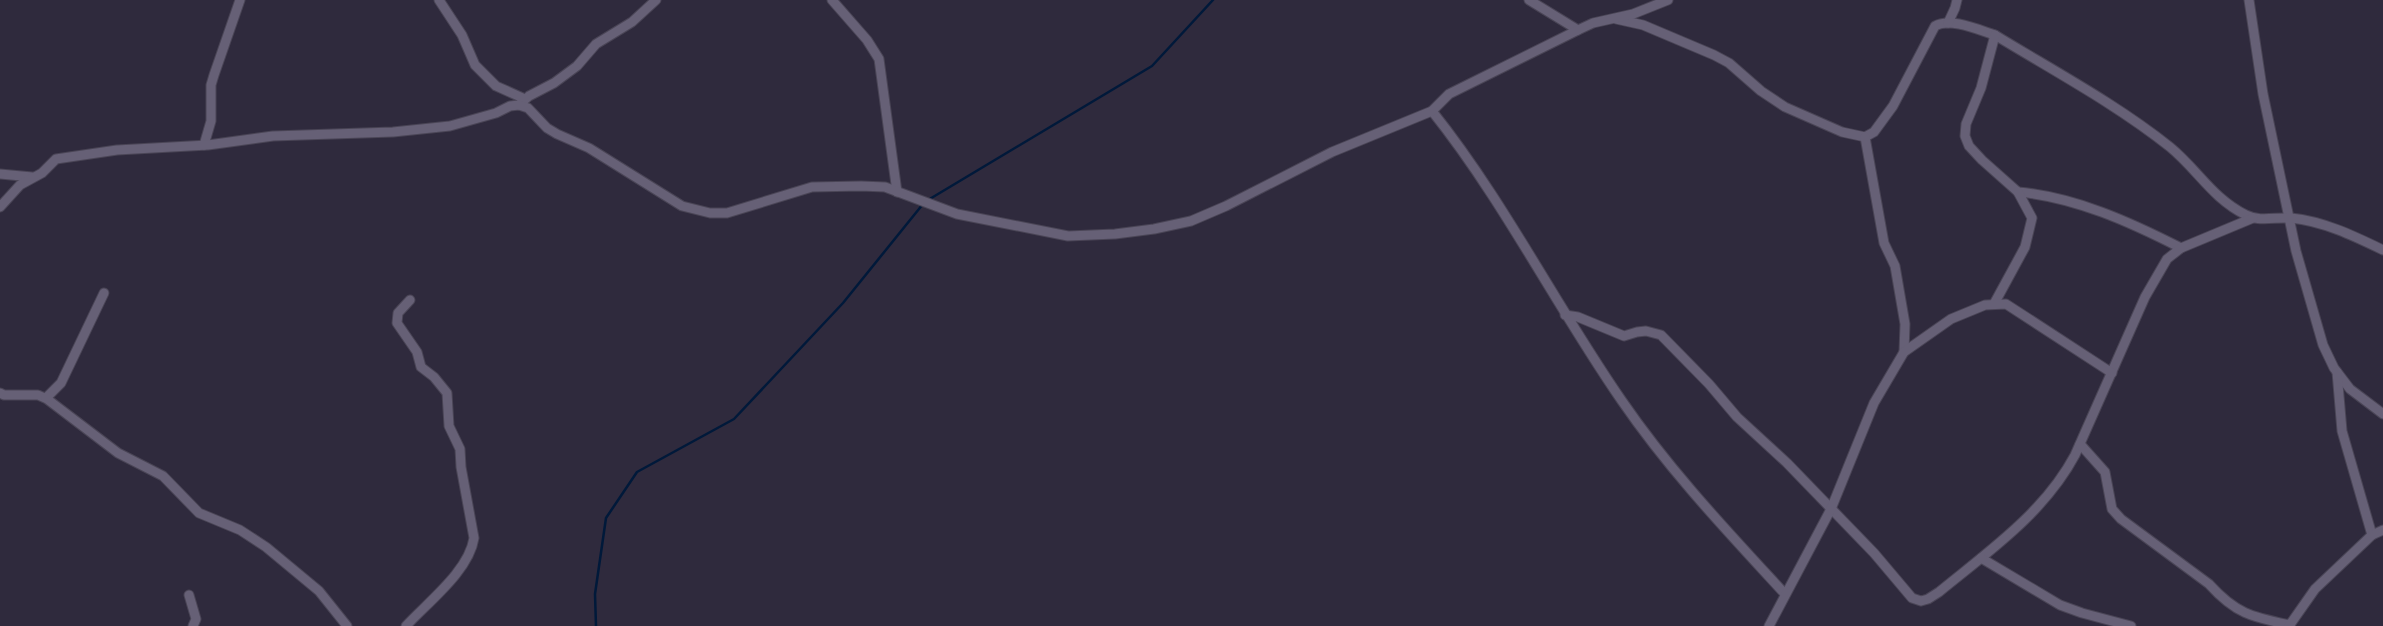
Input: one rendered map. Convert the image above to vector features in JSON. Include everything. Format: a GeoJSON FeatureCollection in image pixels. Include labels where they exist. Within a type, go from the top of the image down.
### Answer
{"type":"FeatureCollection","features":[{"type":"Feature","properties":{"kind":"street"},"geometry":{"type":"LineString","coordinates":[[204,145],[211,121],[213,80],[240,0]]}},
{"type":"Feature","properties":{"kind":"street"},"geometry":{"type":"LineString","coordinates":[[439,0],[462,35],[475,65],[496,86],[522,102],[547,128],[589,148],[682,206],[696,211],[727,213],[812,187],[885,187],[957,214],[1068,236],[1114,234],[1154,229],[1191,220],[1226,206],[1332,152],[1432,110],[1449,94],[1593,23],[1616,19],[1668,0]]}},
{"type":"Feature","properties":{"kind":"street"},"geometry":{"type":"LineString","coordinates":[[0,207],[10,194],[32,177],[42,173],[56,159],[117,150],[204,145],[273,136],[392,132],[450,126],[496,113],[522,102],[577,66],[596,44],[632,22],[656,0]]}},
{"type":"Feature","properties":{"kind":"street"},"geometry":{"type":"LineString","coordinates":[[832,0],[866,40],[879,59],[897,192]]}},
{"type":"Feature","properties":{"kind":"street"},"geometry":{"type":"LineString","coordinates":[[1529,0],[1578,30]]}},
{"type":"Feature","properties":{"kind":"street"},"geometry":{"type":"LineString","coordinates":[[1948,23],[1957,0]]}},
{"type":"Feature","properties":{"kind":"street"},"geometry":{"type":"LineString","coordinates":[[2249,0],[2263,94],[2291,218],[2296,251],[2323,345],[2337,372],[2350,389],[2383,414]]}},
{"type":"Feature","properties":{"kind":"street"},"geometry":{"type":"LineString","coordinates":[[1616,19],[1643,25],[1714,55],[1729,63],[1761,91],[1785,107],[1834,129],[1865,137],[1874,132],[1892,106],[1931,30],[1940,24],[1948,23],[1995,35],[2113,106],[2172,148],[2216,195],[2253,218]]}},
{"type":"Feature","properties":{"kind":"street"},"geometry":{"type":"LineString","coordinates":[[1994,304],[2025,247],[2032,218],[2018,192],[1969,146],[1965,136],[1966,124],[1981,88],[1995,35]]}},
{"type":"Feature","properties":{"kind":"street"},"geometry":{"type":"LineString","coordinates":[[1432,110],[1466,154],[1528,251],[1565,315],[1622,402],[1687,486],[1785,594]]}},
{"type":"Feature","properties":{"kind":"street"},"geometry":{"type":"LineString","coordinates":[[1865,137],[1884,244],[1895,266],[1905,324],[1904,352]]}},
{"type":"Feature","properties":{"kind":"street"},"geometry":{"type":"LineString","coordinates":[[0,174],[32,177]]}},
{"type":"Feature","properties":{"kind":"street"},"geometry":{"type":"LineString","coordinates":[[2018,192],[2058,198],[2134,224],[2181,248]]}},
{"type":"Feature","properties":{"kind":"street"},"geometry":{"type":"LineString","coordinates":[[1565,315],[1578,317],[1624,336],[1646,331],[1661,335],[1709,384],[1737,417],[1874,553],[1902,588],[1912,598],[1921,601],[1928,599],[2008,535],[2043,502],[2062,478],[2080,444],[2156,275],[2167,258],[2181,248],[2253,218],[2291,218],[2335,229],[2383,250]]}},
{"type":"Feature","properties":{"kind":"street"},"geometry":{"type":"LineString","coordinates":[[46,398],[61,383],[104,293]]}},
{"type":"Feature","properties":{"kind":"street"},"geometry":{"type":"LineString","coordinates":[[406,626],[464,564],[474,538],[461,468],[460,449],[449,426],[447,393],[434,377],[421,367],[417,352],[397,323],[398,313],[410,300]]}},
{"type":"Feature","properties":{"kind":"street"},"geometry":{"type":"LineString","coordinates":[[1769,626],[1831,509],[1874,403],[1904,352],[1951,320],[1985,304],[2006,304],[2112,372]]}},
{"type":"Feature","properties":{"kind":"street"},"geometry":{"type":"LineString","coordinates":[[2337,372],[2342,431],[2372,535]]}},
{"type":"Feature","properties":{"kind":"street"},"geometry":{"type":"LineString","coordinates":[[0,393],[4,395],[38,395],[46,398],[118,453],[163,476],[199,513],[240,530],[266,547],[319,591],[347,626]]}},
{"type":"Feature","properties":{"kind":"street"},"geometry":{"type":"LineString","coordinates":[[2080,444],[2095,458],[2105,472],[2112,509],[2121,519],[2209,584],[2246,615],[2290,625],[2315,589],[2372,535],[2383,530]]}},
{"type":"Feature","properties":{"kind":"street"},"geometry":{"type":"LineString","coordinates":[[1981,558],[2060,605],[2082,614],[2131,626]]}},
{"type":"Feature","properties":{"kind":"street"},"geometry":{"type":"LineString","coordinates":[[189,595],[196,619],[193,626]]}},
{"type":"Feature","properties":{"kind":"waterway"},"geometry":{"type":"LineString","coordinates":[[928,200],[1152,66],[1213,0]]}},
{"type":"Feature","properties":{"kind":"waterway"},"geometry":{"type":"LineString","coordinates":[[596,626],[595,594],[606,518],[637,472],[734,419],[843,303],[923,204]]}}]}
